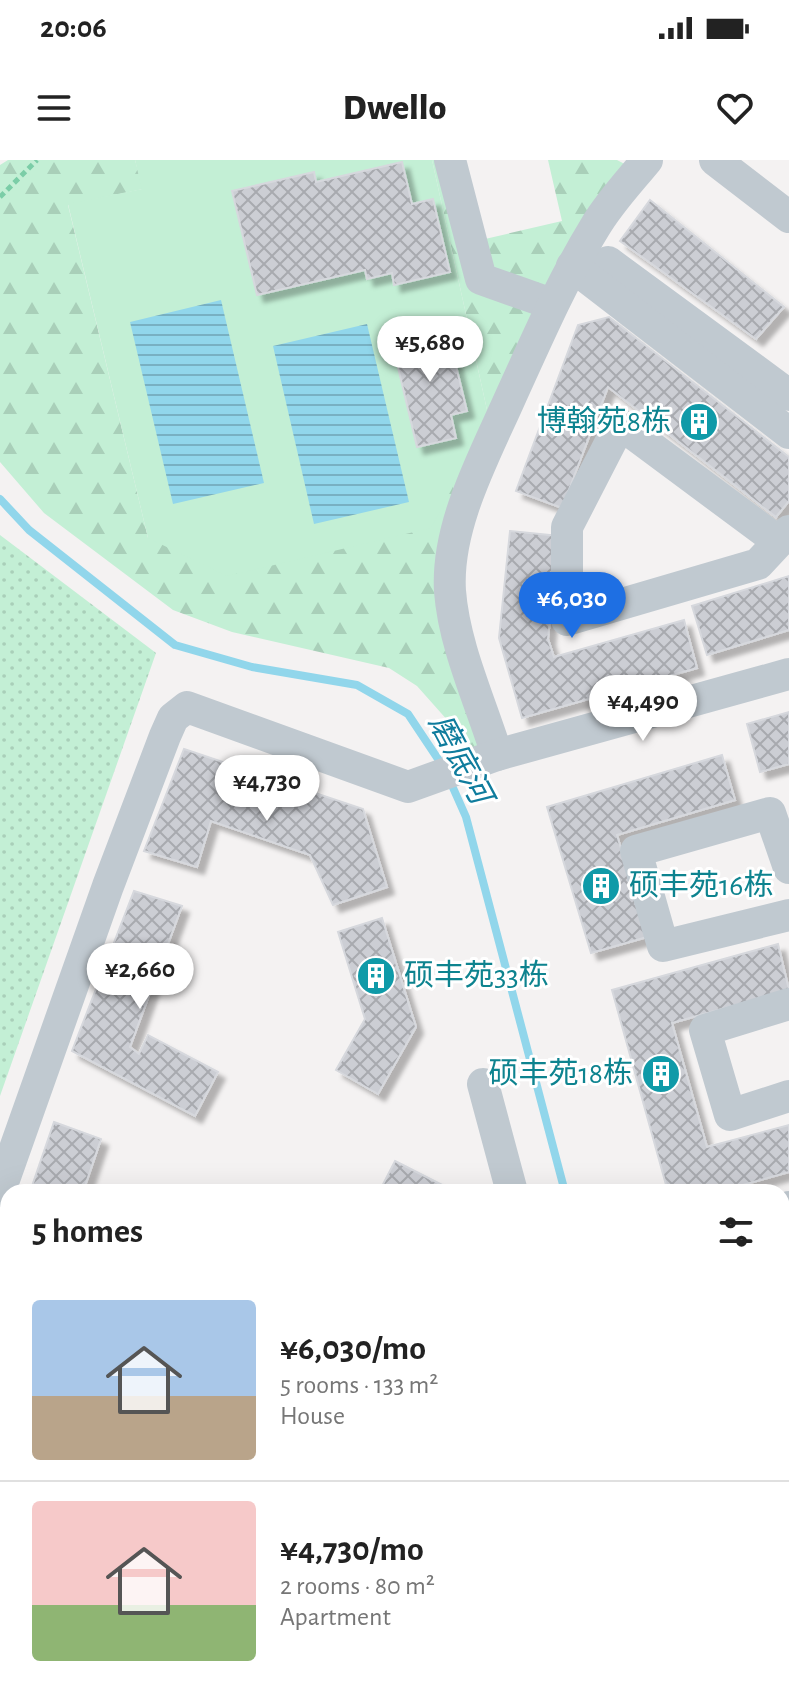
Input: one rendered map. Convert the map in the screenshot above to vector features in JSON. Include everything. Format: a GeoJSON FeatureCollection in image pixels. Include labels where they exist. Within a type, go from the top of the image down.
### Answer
{"type":"FeatureCollection","features":[{"type":"Feature","properties":{"kind":"street"},"geometry":{"type":"LineString","coordinates":[[450,160],[481,279],[552,304]]}},
{"type":"Feature","properties":{"kind":"street"},"geometry":{"type":"LineString","coordinates":[[715,160],[789,217]]}},
{"type":"Feature","properties":{"kind":"street"},"geometry":{"type":"LineString","coordinates":[[488,758],[450,593],[451,565],[459,527],[487,451],[552,304],[596,224],[637,164]]}},
{"type":"Feature","properties":{"kind":"street"},"geometry":{"type":"LineString","coordinates":[[608,262],[785,384]]}},
{"type":"Feature","properties":{"kind":"street"},"geometry":{"type":"LineString","coordinates":[[572,266],[789,433]]}},
{"type":"Feature","properties":{"kind":"street"},"geometry":{"type":"LineString","coordinates":[[620,424],[784,537],[758,564],[567,620],[567,527],[620,424]]}},
{"type":"Feature","properties":{"kind":"street"},"geometry":{"type":"LineString","coordinates":[[2,1184],[108,886],[173,718],[187,707],[408,787],[488,758],[789,674]]}},
{"type":"Feature","properties":{"kind":"street"},"geometry":{"type":"LineString","coordinates":[[789,868],[770,813],[636,851],[663,946],[789,915]]}},
{"type":"Feature","properties":{"kind":"street"},"geometry":{"type":"LineString","coordinates":[[789,1004],[705,1030],[730,1115],[789,1096]]}},
{"type":"Feature","properties":{"kind":"street"},"geometry":{"type":"LineString","coordinates":[[483,1084],[510,1184]]}},
{"type":"Feature","properties":{"kind":"path"},"geometry":{"type":"LineString","coordinates":[[0,197],[37,160]]}},
{"type":"Feature","properties":{"kind":"green space"},"geometry":{"type":"Polygon","coordinates":[[[8,160],[135,160],[143,189],[68,205],[148,538],[489,419],[432,160],[450,160],[472,242],[562,221],[548,160],[617,160],[638,171],[596,224],[451,565],[493,740],[461,753],[449,722],[417,686],[389,668],[232,632],[173,610],[44,513],[0,462],[0,165],[8,160]]]}},
{"type":"Feature","properties":{"kind":"green space"},"geometry":{"type":"Polygon","coordinates":[[[135,160],[432,160],[489,419],[431,528],[227,576],[148,538],[68,204],[142,189],[135,160]]]}},
{"type":"Feature","properties":{"kind":"green space"},"geometry":{"type":"Polygon","coordinates":[[[0,535],[156,653],[0,1096],[0,535]]]}},
{"type":"Feature","properties":{"kind":"water"},"geometry":{"type":"Polygon","coordinates":[[[221,300],[264,483],[173,504],[130,322],[221,300]]]}},
{"type":"Feature","properties":{"kind":"water"},"geometry":{"type":"Polygon","coordinates":[[[367,324],[409,502],[314,524],[273,346],[367,324]]]}},
{"type":"Feature","properties":{"kind":"building"},"geometry":{"type":"Polygon","coordinates":[[[402,162],[412,204],[433,199],[450,272],[394,285],[392,273],[367,279],[365,270],[257,295],[232,191],[314,172],[316,182],[402,162]]]}},
{"type":"Feature","properties":{"kind":"building"},"geometry":{"type":"Polygon","coordinates":[[[650,200],[784,307],[756,339],[620,241],[650,200]]]}},
{"type":"Feature","properties":{"kind":"building","name":"博翰苑8栋"},"geometry":{"type":"Polygon","coordinates":[[[609,317],[789,457],[789,501],[776,517],[608,387],[562,508],[516,491],[578,325],[609,317]]]}},
{"type":"Feature","properties":{"kind":"building"},"geometry":{"type":"Polygon","coordinates":[[[446,325],[467,411],[451,415],[456,438],[417,447],[391,338],[446,325]]]}},
{"type":"Feature","properties":{"kind":"building"},"geometry":{"type":"Polygon","coordinates":[[[510,531],[559,536],[548,639],[554,657],[684,620],[697,668],[522,718],[499,638],[510,531]]]}},
{"type":"Feature","properties":{"kind":"building"},"geometry":{"type":"Polygon","coordinates":[[[789,576],[789,630],[707,655],[692,606],[789,576]]]}},
{"type":"Feature","properties":{"kind":"building"},"geometry":{"type":"Polygon","coordinates":[[[789,712],[789,764],[760,772],[747,724],[789,712]]]}},
{"type":"Feature","properties":{"kind":"building"},"geometry":{"type":"Polygon","coordinates":[[[184,749],[363,809],[387,887],[333,905],[310,855],[211,821],[197,867],[144,851],[184,749]]]}},
{"type":"Feature","properties":{"kind":"building","name":"硕丰苑16栋"},"geometry":{"type":"Polygon","coordinates":[[[722,755],[735,800],[617,835],[647,937],[591,953],[547,807],[722,755]]]}},
{"type":"Feature","properties":{"kind":"building"},"geometry":{"type":"Polygon","coordinates":[[[134,891],[182,906],[130,1047],[139,1054],[148,1035],[218,1072],[195,1116],[72,1051],[134,891]]]}},
{"type":"Feature","properties":{"kind":"building","name":"硕丰苑33栋"},"geometry":{"type":"Polygon","coordinates":[[[382,918],[416,1027],[378,1094],[336,1070],[365,1019],[338,932],[382,918]]]}},
{"type":"Feature","properties":{"kind":"building","name":"硕丰苑18栋"},"geometry":{"type":"Polygon","coordinates":[[[778,944],[789,990],[672,1023],[707,1147],[789,1125],[789,1172],[746,1184],[666,1184],[612,990],[778,944]]]}},
{"type":"Feature","properties":{"kind":"building"},"geometry":{"type":"Polygon","coordinates":[[[54,1122],[101,1139],[86,1184],[33,1184],[54,1122]]]}},
{"type":"Feature","properties":{"kind":"building"},"geometry":{"type":"Polygon","coordinates":[[[395,1161],[440,1184],[383,1184],[395,1161]]]}},
{"type":"Feature","properties":{"kind":"waterway","name":"磨底河"},"geometry":{"type":"LineString","coordinates":[[0,499],[29,530],[175,645],[252,667],[357,685],[408,714],[442,765]]}},
{"type":"Feature","properties":{"kind":"waterway","name":"磨底河"},"geometry":{"type":"LineString","coordinates":[[450,781],[466,817],[563,1184]]}},
{"type":"Feature","properties":{"kind":"place","name":"博翰苑8栋"},"geometry":{"type":"Point","coordinates":[699,422]}},
{"type":"Feature","properties":{"kind":"place","name":"硕丰苑16栋"},"geometry":{"type":"Point","coordinates":[601,886]}},
{"type":"Feature","properties":{"kind":"place","name":"硕丰苑33栋"},"geometry":{"type":"Point","coordinates":[376,976]}},
{"type":"Feature","properties":{"kind":"place","name":"硕丰苑18栋"},"geometry":{"type":"Point","coordinates":[661,1074]}}]}
